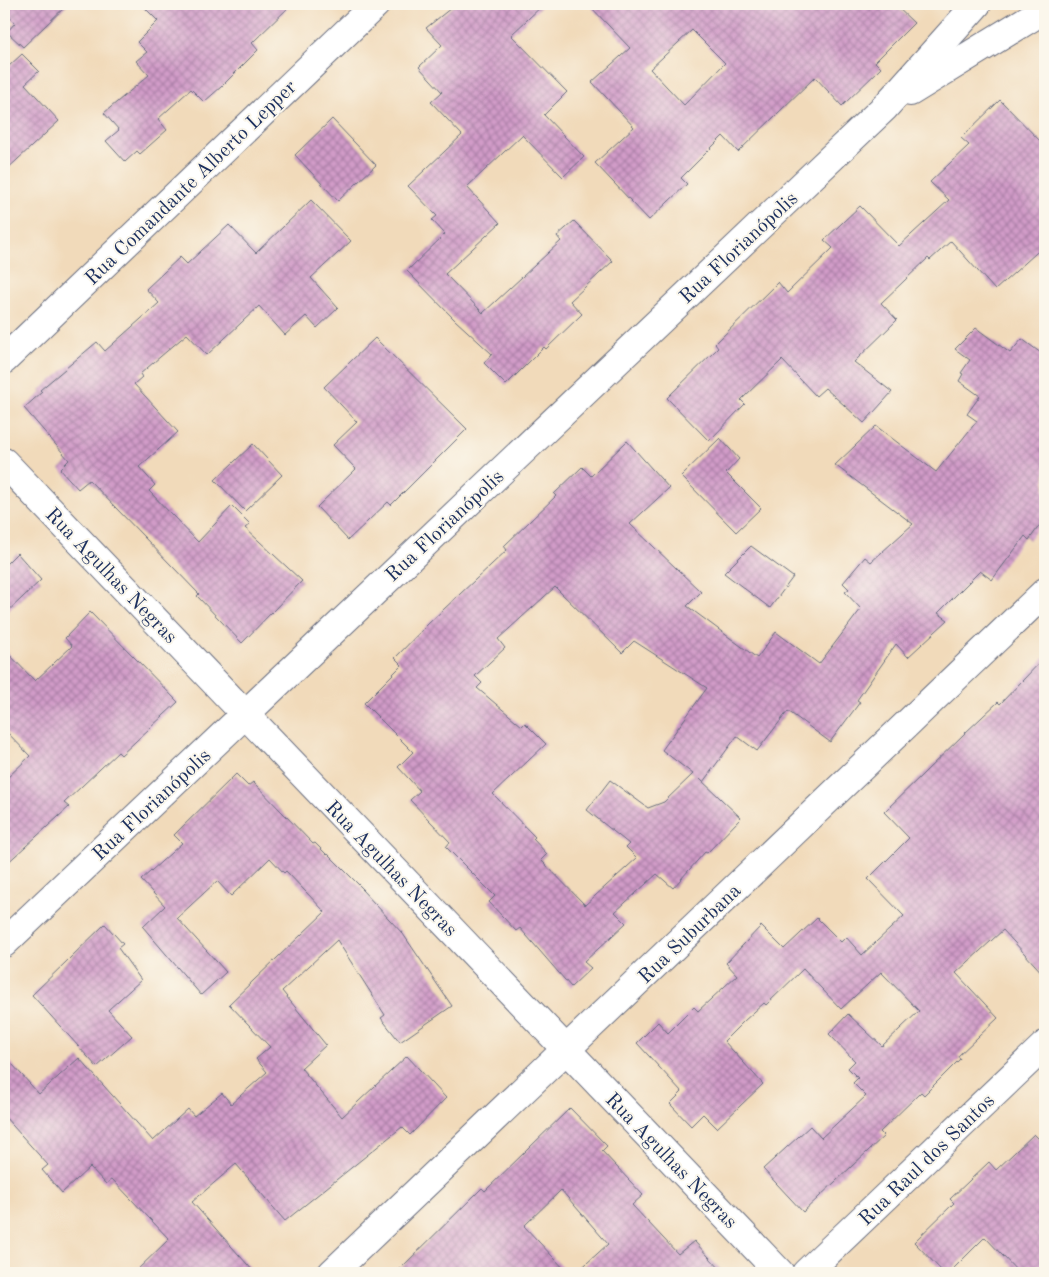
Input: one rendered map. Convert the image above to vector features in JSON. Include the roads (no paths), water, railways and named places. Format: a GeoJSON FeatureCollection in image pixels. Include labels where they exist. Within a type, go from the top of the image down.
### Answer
{"type":"FeatureCollection","features":[{"type":"Feature","properties":{"kind":"street","name":"Rua Comandante Alberto Lepper"},"geometry":{"type":"LineString","coordinates":[[4,360],[376,4]]}},
{"type":"Feature","properties":{"kind":"street","name":"Rua Florianópolis"},"geometry":{"type":"LineString","coordinates":[[4,944],[885,107],[977,4]]}},
{"type":"Feature","properties":{"kind":"street","name":"Rua Florianópolis"},"geometry":{"type":"LineString","coordinates":[[885,107],[1045,9]]}},
{"type":"Feature","properties":{"kind":"street","name":"Rua Agulhas Negras"},"geometry":{"type":"LineString","coordinates":[[4,462],[780,1273]]}},
{"type":"Feature","properties":{"kind":"street","name":"Rua Suburbana"},"geometry":{"type":"LineString","coordinates":[[332,1273],[1045,592]]}},
{"type":"Feature","properties":{"kind":"street","name":"Rua Raul dos Santos"},"geometry":{"type":"LineString","coordinates":[[806,1273],[1045,1045]]}}]}
